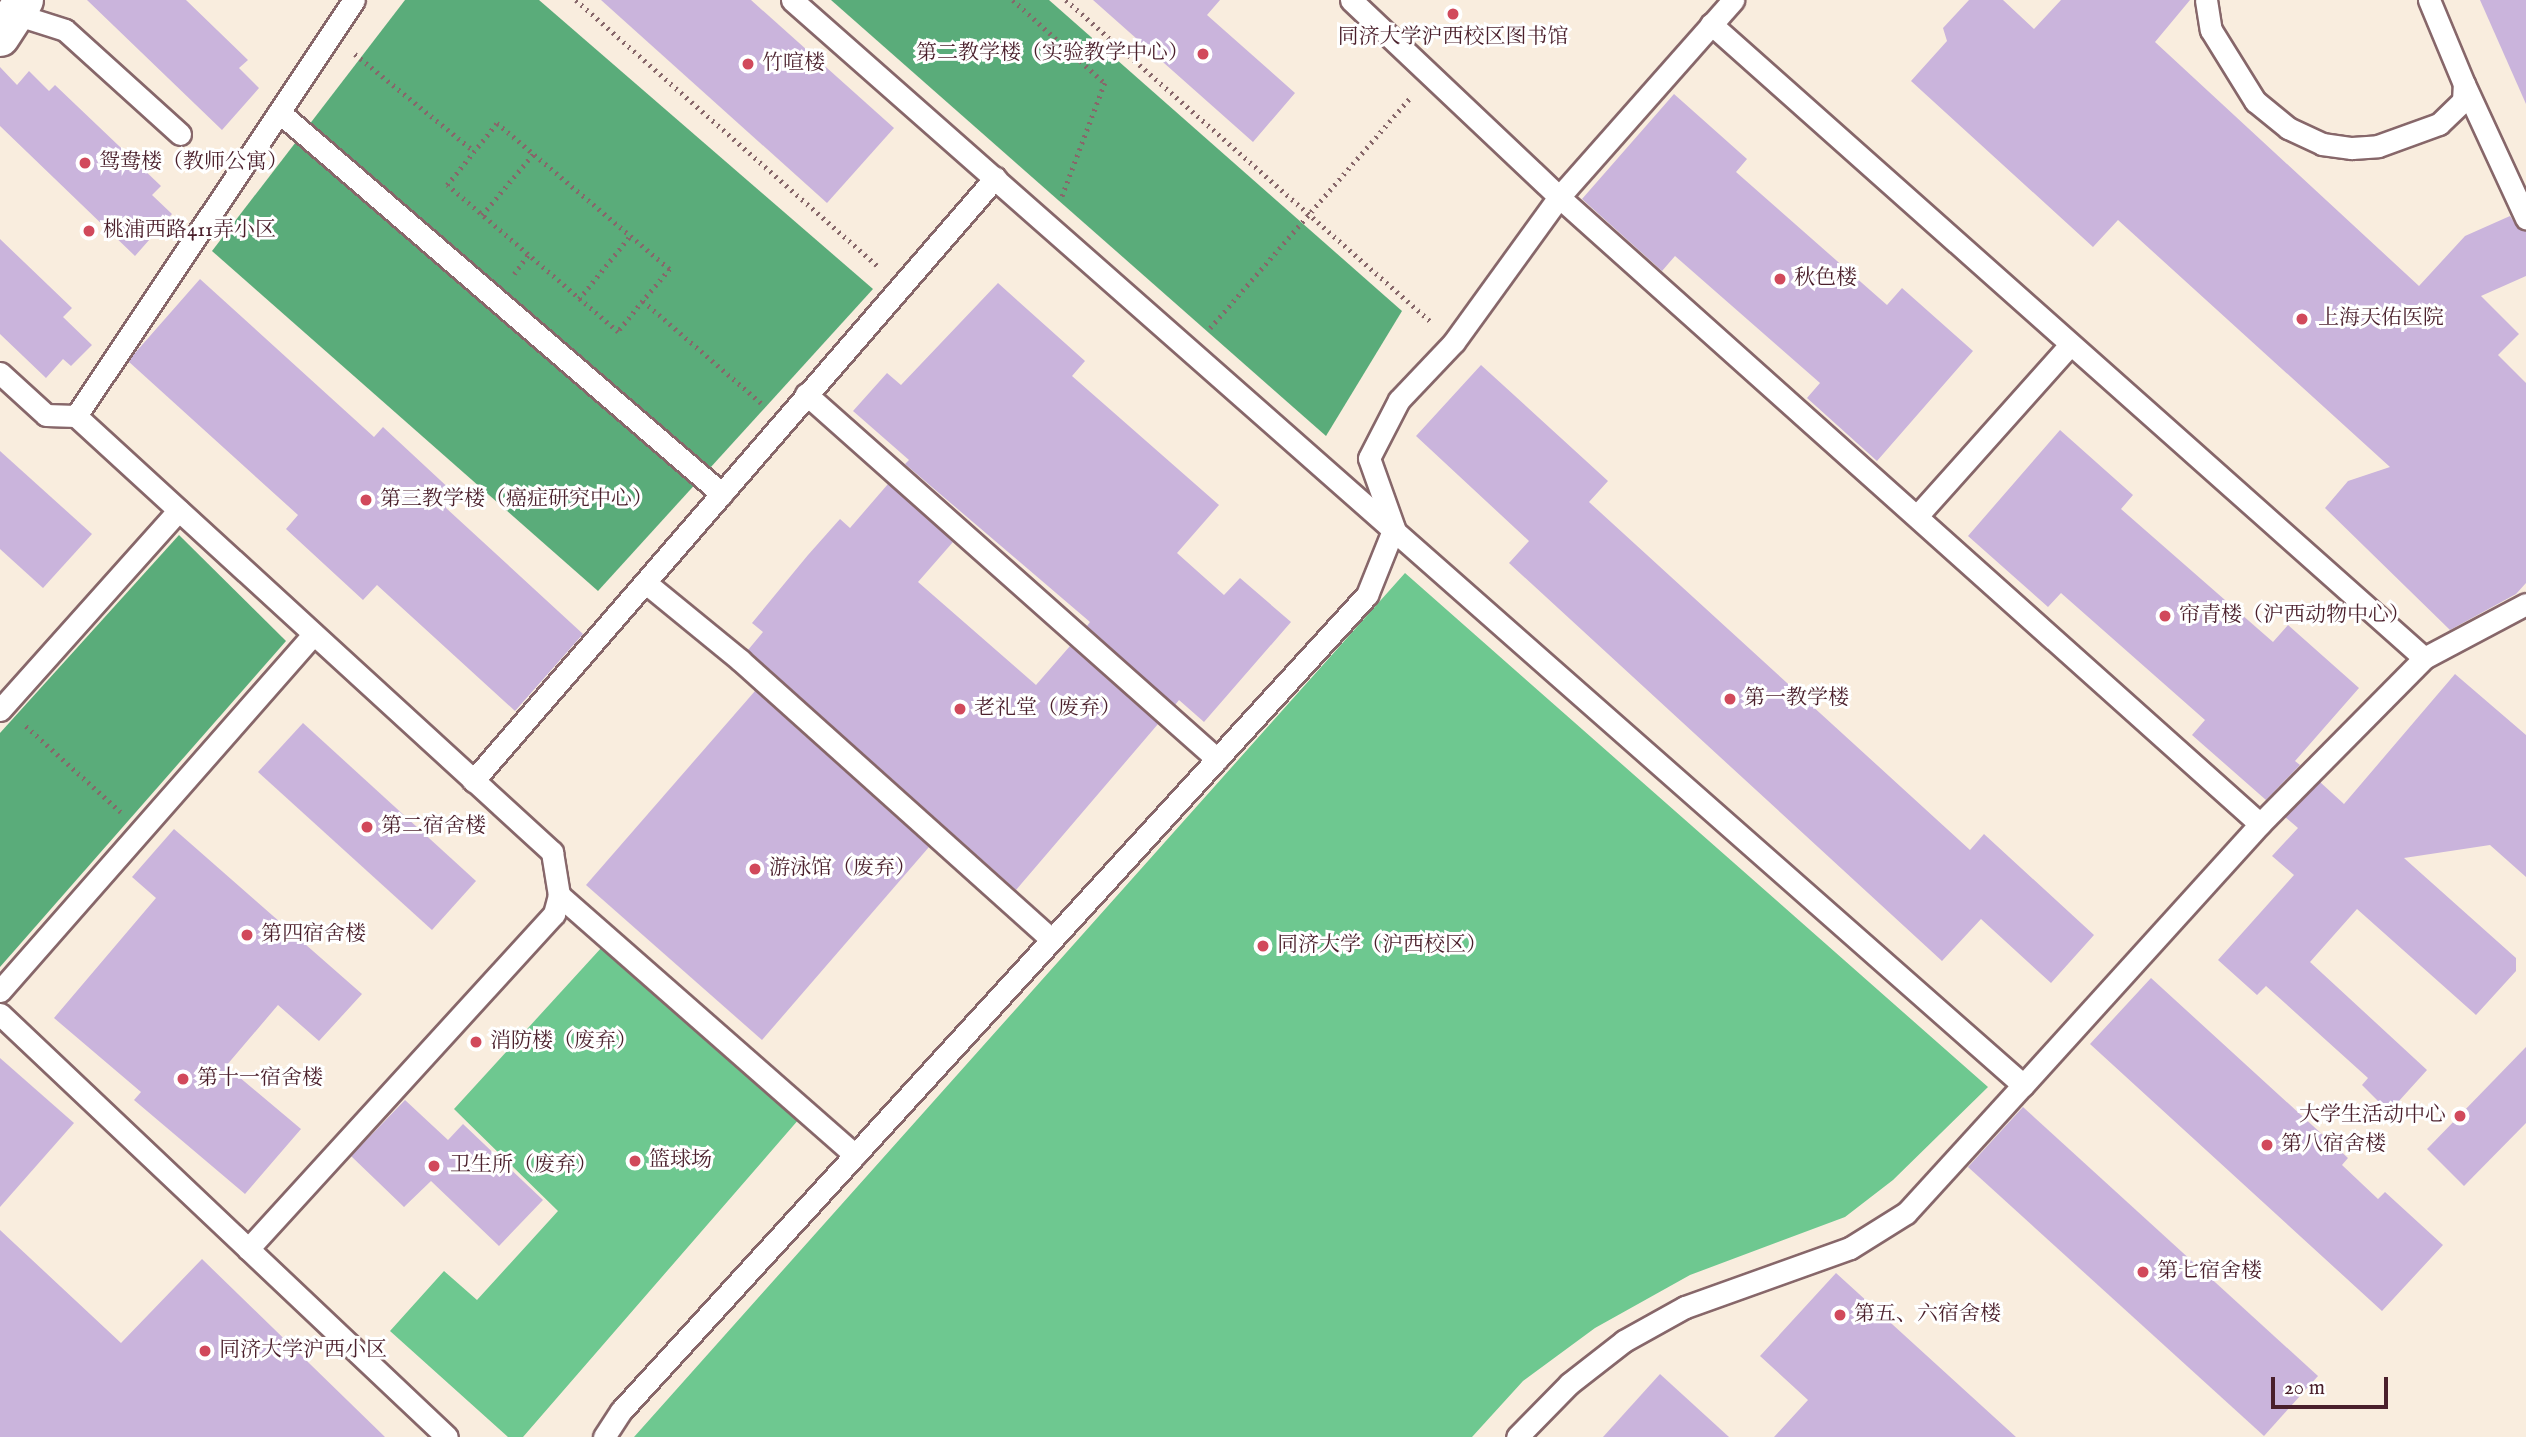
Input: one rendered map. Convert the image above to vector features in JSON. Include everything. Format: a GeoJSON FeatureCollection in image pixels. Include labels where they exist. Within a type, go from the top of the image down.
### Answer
{"type":"FeatureCollection","features":[{"type":"Feature","properties":{"kind":"lane"},"geometry":{"type":"LineString","coordinates":[[76,416],[354,0]]}},
{"type":"Feature","properties":{"kind":"lane"},"geometry":{"type":"LineString","coordinates":[[792,0],[2023,1085]]}},
{"type":"Feature","properties":{"kind":"lane"},"geometry":{"type":"LineString","coordinates":[[1351,0],[1559,197],[2260,824]]}},
{"type":"Feature","properties":{"kind":"lane"},"geometry":{"type":"LineString","coordinates":[[604,1437],[621,1411],[1367,595],[1394,528],[1369,458],[1399,400],[1454,342],[1559,197],[1733,0]]}},
{"type":"Feature","properties":{"kind":"lane"},"geometry":{"type":"LineString","coordinates":[[2206,0],[2211,30],[2255,102],[2288,128],[2322,144],[2378,146],[2415,134],[2453,113],[2463,101],[2464,84]]}},
{"type":"Feature","properties":{"kind":"lane"},"geometry":{"type":"LineString","coordinates":[[2429,0],[2464,84],[2526,218]]}},
{"type":"Feature","properties":{"kind":"lane"},"geometry":{"type":"LineString","coordinates":[[13,17],[65,30],[180,134]]}},
{"type":"Feature","properties":{"kind":"lane"},"geometry":{"type":"LineString","coordinates":[[1711,24],[2424,658]]}},
{"type":"Feature","properties":{"kind":"lane"},"geometry":{"type":"LineString","coordinates":[[279,112],[722,494]]}},
{"type":"Feature","properties":{"kind":"lane"},"geometry":{"type":"LineString","coordinates":[[473,781],[995,178]]}},
{"type":"Feature","properties":{"kind":"lane"},"geometry":{"type":"LineString","coordinates":[[1917,516],[2070,345]]}},
{"type":"Feature","properties":{"kind":"lane"},"geometry":{"type":"LineString","coordinates":[[0,373],[46,415],[76,416],[552,852],[559,895],[554,914],[248,1249]]}},
{"type":"Feature","properties":{"kind":"lane"},"geometry":{"type":"LineString","coordinates":[[806,394],[1217,759]]}},
{"type":"Feature","properties":{"kind":"lane"},"geometry":{"type":"LineString","coordinates":[[2,708],[179,510]]}},
{"type":"Feature","properties":{"kind":"lane"},"geometry":{"type":"LineString","coordinates":[[646,583],[740,660],[1051,939]]}},
{"type":"Feature","properties":{"kind":"lane"},"geometry":{"type":"LineString","coordinates":[[1517,1437],[1569,1384],[1624,1342],[1685,1307],[1850,1248],[1906,1213],[2260,824],[2424,658],[2526,604]]}},
{"type":"Feature","properties":{"kind":"lane"},"geometry":{"type":"LineString","coordinates":[[0,992],[313,634]]}},
{"type":"Feature","properties":{"kind":"lane"},"geometry":{"type":"LineString","coordinates":[[559,895],[855,1155]]}},
{"type":"Feature","properties":{"kind":"lane"},"geometry":{"type":"LineString","coordinates":[[0,1014],[447,1437]]}},
{"type":"Feature","properties":{"kind":"path"},"geometry":{"type":"LineString","coordinates":[[576,0],[901,286]]}},
{"type":"Feature","properties":{"kind":"path"},"geometry":{"type":"LineString","coordinates":[[1013,0],[1105,83],[1051,227]]}},
{"type":"Feature","properties":{"kind":"path"},"geometry":{"type":"LineString","coordinates":[[1066,0],[1454,342]]}},
{"type":"Feature","properties":{"kind":"path"},"geometry":{"type":"LineString","coordinates":[[331,34],[474,151]]}},
{"type":"Feature","properties":{"kind":"path"},"geometry":{"type":"LineString","coordinates":[[1191,350],[1431,74]]}},
{"type":"Feature","properties":{"kind":"path"},"geometry":{"type":"LineString","coordinates":[[497,123],[533,154],[670,270],[618,332],[447,185],[497,123]]}},
{"type":"Feature","properties":{"kind":"path"},"geometry":{"type":"LineString","coordinates":[[482,215],[533,154]]}},
{"type":"Feature","properties":{"kind":"path"},"geometry":{"type":"LineString","coordinates":[[579,299],[630,236]]}},
{"type":"Feature","properties":{"kind":"path"},"geometry":{"type":"LineString","coordinates":[[642,301],[783,422]]}},
{"type":"Feature","properties":{"kind":"path"},"geometry":{"type":"LineString","coordinates":[[2,708],[142,831]]}},
{"type":"Feature","properties":{"kind":"green space"},"geometry":{"type":"Polygon","coordinates":[[[405,0],[539,0],[873,289],[598,591],[212,251],[405,0]]]}},
{"type":"Feature","properties":{"kind":"green space"},"geometry":{"type":"Polygon","coordinates":[[[831,0],[1049,0],[1402,311],[1326,436],[831,0]]]}},
{"type":"Feature","properties":{"kind":"green space"},"geometry":{"type":"Polygon","coordinates":[[[179,535],[286,641],[0,967],[0,733],[179,535]]]}},
{"type":"Feature","properties":{"kind":"green space"},"geometry":{"type":"Polygon","coordinates":[[[1405,573],[1988,1087],[1893,1180],[1845,1217],[1690,1275],[1595,1328],[1523,1381],[1472,1437],[634,1437],[1405,573]]]}},
{"type":"Feature","properties":{"kind":"green space","name":"篮球场"},"geometry":{"type":"Polygon","coordinates":[[[613,935],[806,1111],[523,1437],[508,1437],[390,1331],[444,1271],[477,1300],[558,1211],[454,1109],[613,935]]]}},
{"type":"Feature","properties":{"kind":"building","name":"鸳鸯楼（教师公寓）"},"geometry":{"type":"Polygon","coordinates":[[[87,0],[186,0],[248,60],[239,68],[259,88],[222,130],[87,0]]]}},
{"type":"Feature","properties":{"kind":"building","name":"竹喧楼"},"geometry":{"type":"Polygon","coordinates":[[[601,0],[751,0],[894,128],[827,203],[601,0]]]}},
{"type":"Feature","properties":{"kind":"building","name":"第二教学楼（实验教学中心）"},"geometry":{"type":"Polygon","coordinates":[[[1093,0],[1220,0],[1207,15],[1295,93],[1253,142],[1093,0]]]}},
{"type":"Feature","properties":{"kind":"building"},"geometry":{"type":"Polygon","coordinates":[[[1969,0],[2003,0],[2034,29],[2061,0],[2190,0],[2155,42],[2419,286],[2465,236],[2510,216],[2518,228],[2526,231],[2526,276],[2481,296],[2519,334],[2498,355],[2526,383],[2526,583],[2516,594],[2450,630],[2325,508],[2348,481],[2390,467],[2118,220],[2093,247],[1911,81],[1947,41],[1943,28],[1969,0]]]}},
{"type":"Feature","properties":{"kind":"building"},"geometry":{"type":"Polygon","coordinates":[[[2480,0],[2526,0],[2526,104],[2480,0]]]}},
{"type":"Feature","properties":{"kind":"building","name":"鸳鸯楼（教师公寓）"},"geometry":{"type":"Polygon","coordinates":[[[0,67],[17,85],[29,71],[49,91],[55,85],[161,186],[152,195],[172,214],[135,256],[0,126],[0,67]]]}},
{"type":"Feature","properties":{"kind":"building","name":"秋色楼"},"geometry":{"type":"Polygon","coordinates":[[[1674,94],[1747,159],[1736,172],[1887,305],[1902,288],[1973,351],[1877,461],[1807,398],[1820,383],[1675,256],[1662,271],[1582,199],[1674,94]]]}},
{"type":"Feature","properties":{"kind":"building"},"geometry":{"type":"Polygon","coordinates":[[[0,239],[72,308],[63,317],[92,345],[71,366],[63,359],[46,378],[0,334],[0,239]]]}},
{"type":"Feature","properties":{"kind":"building","name":"第三教学楼（癌症研究中心）"},"geometry":{"type":"Polygon","coordinates":[[[200,279],[374,437],[383,427],[454,493],[446,508],[583,634],[515,711],[377,585],[363,600],[286,529],[298,515],[128,361],[200,279]]]}},
{"type":"Feature","properties":{"kind":"building"},"geometry":{"type":"Polygon","coordinates":[[[998,283],[1085,361],[1072,376],[1219,505],[1177,553],[1224,595],[1240,578],[1291,622],[1204,722],[1179,700],[1175,705],[1087,626],[1090,622],[905,464],[909,460],[853,411],[887,373],[901,385],[998,283]]]}},
{"type":"Feature","properties":{"kind":"building","name":"第一教学楼"},"geometry":{"type":"Polygon","coordinates":[[[1481,365],[1608,481],[1589,502],[1970,850],[1984,834],[2094,935],[2051,983],[1981,919],[1942,961],[1509,563],[1529,541],[1416,436],[1481,365]]]}},
{"type":"Feature","properties":{"kind":"building","name":"帘青楼（沪西动物中心）"},"geometry":{"type":"Polygon","coordinates":[[[2060,430],[2133,495],[2121,509],[2273,642],[2288,625],[2359,688],[2295,761],[2300,765],[2266,800],[2192,735],[2205,720],[2061,593],[2048,607],[1968,536],[2060,430]]]}},
{"type":"Feature","properties":{"kind":"building"},"geometry":{"type":"Polygon","coordinates":[[[0,451],[92,534],[43,588],[0,549],[0,451]]]}},
{"type":"Feature","properties":{"kind":"building","name":"老礼堂（废弃）"},"geometry":{"type":"Polygon","coordinates":[[[888,484],[953,542],[918,582],[1036,685],[1070,646],[1158,724],[1016,890],[748,650],[763,632],[752,623],[808,555],[840,519],[850,528],[888,484]]]}},
{"type":"Feature","properties":{"kind":"building"},"geometry":{"type":"Polygon","coordinates":[[[2455,674],[2526,735],[2526,877],[2490,845],[2404,858],[2516,958],[2516,971],[2476,1015],[2357,909],[2310,962],[2427,1070],[2389,1112],[2362,1085],[2368,1078],[2266,986],[2257,995],[2218,960],[2294,875],[2272,856],[2298,828],[2285,817],[2320,782],[2344,804],[2455,674]]]}},
{"type":"Feature","properties":{"kind":"building","name":"游泳馆（废弃）"},"geometry":{"type":"Polygon","coordinates":[[[755,691],[929,847],[762,1040],[586,885],[755,691]]]}},
{"type":"Feature","properties":{"kind":"building","name":"第二宿舍楼"},"geometry":{"type":"Polygon","coordinates":[[[303,723],[476,881],[432,930],[258,772],[303,723]]]}},
{"type":"Feature","properties":{"kind":"building"},"geometry":{"type":"Polygon","coordinates":[[[174,829],[362,994],[319,1041],[278,1005],[226,1066],[301,1129],[245,1194],[134,1100],[141,1092],[54,1018],[156,898],[132,877],[174,829]]]}},
{"type":"Feature","properties":{"kind":"building","name":"第八宿舍楼"},"geometry":{"type":"Polygon","coordinates":[[[2151,978],[2348,1158],[2342,1165],[2378,1199],[2385,1192],[2443,1245],[2382,1311],[2090,1044],[2151,978]]]}},
{"type":"Feature","properties":{"kind":"building"},"geometry":{"type":"Polygon","coordinates":[[[2526,1047],[2526,1123],[2464,1186],[2427,1149],[2526,1047]]]}},
{"type":"Feature","properties":{"kind":"building"},"geometry":{"type":"Polygon","coordinates":[[[0,1058],[74,1123],[0,1207],[0,1058]]]}},
{"type":"Feature","properties":{"kind":"building","name":"卫生所（废弃）"},"geometry":{"type":"Polygon","coordinates":[[[405,1100],[448,1140],[463,1124],[543,1200],[499,1246],[431,1181],[404,1207],[351,1156],[405,1100]]]}},
{"type":"Feature","properties":{"kind":"building","name":"第七宿舍楼"},"geometry":{"type":"Polygon","coordinates":[[[2023,1107],[2318,1376],[2264,1436],[1968,1167],[2023,1107]]]}},
{"type":"Feature","properties":{"kind":"building","name":"同济大学沪西小区"},"geometry":{"type":"Polygon","coordinates":[[[0,1230],[121,1343],[202,1259],[385,1437],[0,1437],[0,1230]]]}},
{"type":"Feature","properties":{"kind":"building","name":"第五、六宿舍楼"},"geometry":{"type":"Polygon","coordinates":[[[1836,1273],[2016,1437],[1774,1437],[1808,1400],[1760,1356],[1836,1273]]]}},
{"type":"Feature","properties":{"kind":"building"},"geometry":{"type":"Polygon","coordinates":[[[1660,1374],[1729,1437],[1603,1437],[1660,1374]]]}},
{"type":"Feature","properties":{"kind":"place","name":"同济大学沪西校区图书馆"},"geometry":{"type":"Point","coordinates":[1453,14]}},
{"type":"Feature","properties":{"kind":"place","name":"第二教学楼（实验教学中心）"},"geometry":{"type":"Point","coordinates":[1203,54]}},
{"type":"Feature","properties":{"kind":"place","name":"竹喧楼"},"geometry":{"type":"Point","coordinates":[748,64]}},
{"type":"Feature","properties":{"kind":"place","name":"鸳鸯楼（教师公寓）"},"geometry":{"type":"Point","coordinates":[85,163]}},
{"type":"Feature","properties":{"kind":"place","name":"桃浦西路411弄小区"},"geometry":{"type":"Point","coordinates":[89,231]}},
{"type":"Feature","properties":{"kind":"place","name":"秋色楼"},"geometry":{"type":"Point","coordinates":[1780,279]}},
{"type":"Feature","properties":{"kind":"place","name":"上海天佑医院"},"geometry":{"type":"Point","coordinates":[2302,319]}},
{"type":"Feature","properties":{"kind":"place","name":"第三教学楼（癌症研究中心）"},"geometry":{"type":"Point","coordinates":[366,500]}},
{"type":"Feature","properties":{"kind":"place","name":"帘青楼（沪西动物中心）"},"geometry":{"type":"Point","coordinates":[2165,616]}},
{"type":"Feature","properties":{"kind":"place","name":"第一教学楼"},"geometry":{"type":"Point","coordinates":[1730,699]}},
{"type":"Feature","properties":{"kind":"place","name":"老礼堂（废弃）"},"geometry":{"type":"Point","coordinates":[960,709]}},
{"type":"Feature","properties":{"kind":"place","name":"第二宿舍楼"},"geometry":{"type":"Point","coordinates":[367,827]}},
{"type":"Feature","properties":{"kind":"place","name":"游泳馆（废弃）"},"geometry":{"type":"Point","coordinates":[755,869]}},
{"type":"Feature","properties":{"kind":"place","name":"第四宿舍楼"},"geometry":{"type":"Point","coordinates":[247,935]}},
{"type":"Feature","properties":{"kind":"place","name":"同济大学（沪西校区）"},"geometry":{"type":"Point","coordinates":[1263,946]}},
{"type":"Feature","properties":{"kind":"place","name":"消防楼（废弃）"},"geometry":{"type":"Point","coordinates":[476,1042]}},
{"type":"Feature","properties":{"kind":"place","name":"第十一宿舍楼"},"geometry":{"type":"Point","coordinates":[183,1079]}},
{"type":"Feature","properties":{"kind":"place","name":"大学生活动中心"},"geometry":{"type":"Point","coordinates":[2460,1116]}},
{"type":"Feature","properties":{"kind":"place","name":"第八宿舍楼"},"geometry":{"type":"Point","coordinates":[2267,1145]}},
{"type":"Feature","properties":{"kind":"place","name":"篮球场"},"geometry":{"type":"Point","coordinates":[635,1161]}},
{"type":"Feature","properties":{"kind":"place","name":"卫生所（废弃）"},"geometry":{"type":"Point","coordinates":[434,1166]}},
{"type":"Feature","properties":{"kind":"place","name":"第七宿舍楼"},"geometry":{"type":"Point","coordinates":[2143,1272]}},
{"type":"Feature","properties":{"kind":"place","name":"第五、六宿舍楼"},"geometry":{"type":"Point","coordinates":[1840,1315]}},
{"type":"Feature","properties":{"kind":"place","name":"同济大学沪西小区"},"geometry":{"type":"Point","coordinates":[205,1351]}}]}
